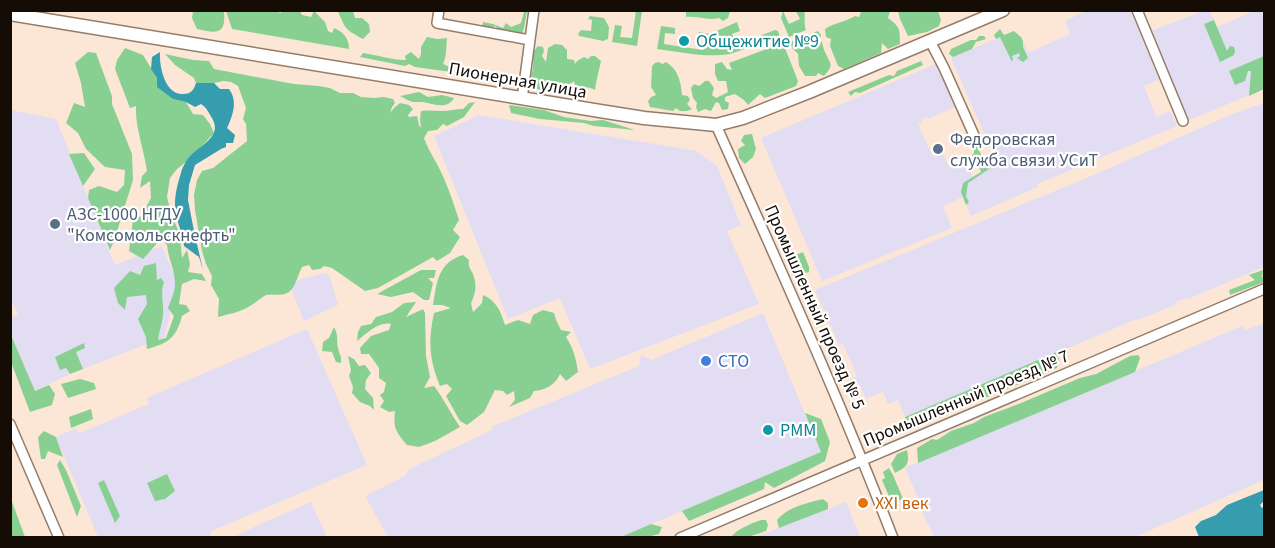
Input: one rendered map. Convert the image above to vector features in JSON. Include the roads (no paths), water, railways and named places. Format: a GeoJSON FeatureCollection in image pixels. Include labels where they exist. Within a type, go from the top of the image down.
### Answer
{"type":"FeatureCollection","features":[{"type":"Feature","properties":{"kind":"main road","name":"Пионерная улица"},"geometry":{"type":"LineString","coordinates":[[10,14],[522,99],[644,118],[716,125],[765,110],[1003,10]]}},
{"type":"Feature","properties":{"kind":"street"},"geometry":{"type":"LineString","coordinates":[[439,10],[437,23],[530,40]]}},
{"type":"Feature","properties":{"kind":"street"},"geometry":{"type":"LineString","coordinates":[[522,99],[534,10]]}},
{"type":"Feature","properties":{"kind":"street"},"geometry":{"type":"LineString","coordinates":[[1137,10],[1183,121]]}},
{"type":"Feature","properties":{"kind":"street"},"geometry":{"type":"LineString","coordinates":[[930,41],[977,142]]}},
{"type":"Feature","properties":{"kind":"street","name":"Промышленный проезд № 5"},"geometry":{"type":"LineString","coordinates":[[716,125],[802,316],[893,537]]}},
{"type":"Feature","properties":{"kind":"street","name":"Промышленный проезд № 7"},"geometry":{"type":"LineString","coordinates":[[680,537],[1264,289]]}},
{"type":"Feature","properties":{"kind":"street"},"geometry":{"type":"LineString","coordinates":[[10,424],[59,537]]}},
{"type":"Feature","properties":{"kind":"water"},"geometry":{"type":"Polygon","coordinates":[[[160,52],[164,79],[172,90],[186,94],[192,91],[196,83],[214,83],[220,89],[229,89],[234,103],[227,128],[235,135],[233,143],[226,143],[226,147],[195,165],[189,185],[188,200],[203,270],[199,257],[184,246],[175,209],[175,199],[184,165],[189,157],[209,140],[215,130],[215,125],[201,104],[195,107],[173,99],[157,87],[157,78],[151,69],[152,57],[160,52]]]}},
{"type":"Feature","properties":{"kind":"water"},"geometry":{"type":"Polygon","coordinates":[[[1264,490],[1264,501],[1260,505],[1264,507],[1264,537],[1199,537],[1195,527],[1201,521],[1216,515],[1227,505],[1264,490]]]}},
{"type":"Feature","properties":{"kind":"place","name":"Общежитие №9"},"geometry":{"type":"Point","coordinates":[684,41]}},
{"type":"Feature","properties":{"kind":"place","name":"Федоровская служба связи УСиТ"},"geometry":{"type":"Point","coordinates":[938,149]}},
{"type":"Feature","properties":{"kind":"place","name":"АЗС-1000 НГДУ \"Комсомольскнефть\""},"geometry":{"type":"Point","coordinates":[55,224]}},
{"type":"Feature","properties":{"kind":"place","name":"СТО"},"geometry":{"type":"Point","coordinates":[706,361]}},
{"type":"Feature","properties":{"kind":"place","name":"РММ"},"geometry":{"type":"Point","coordinates":[768,430]}},
{"type":"Feature","properties":{"kind":"place","name":"XXI век"},"geometry":{"type":"Point","coordinates":[863,503]}}]}
